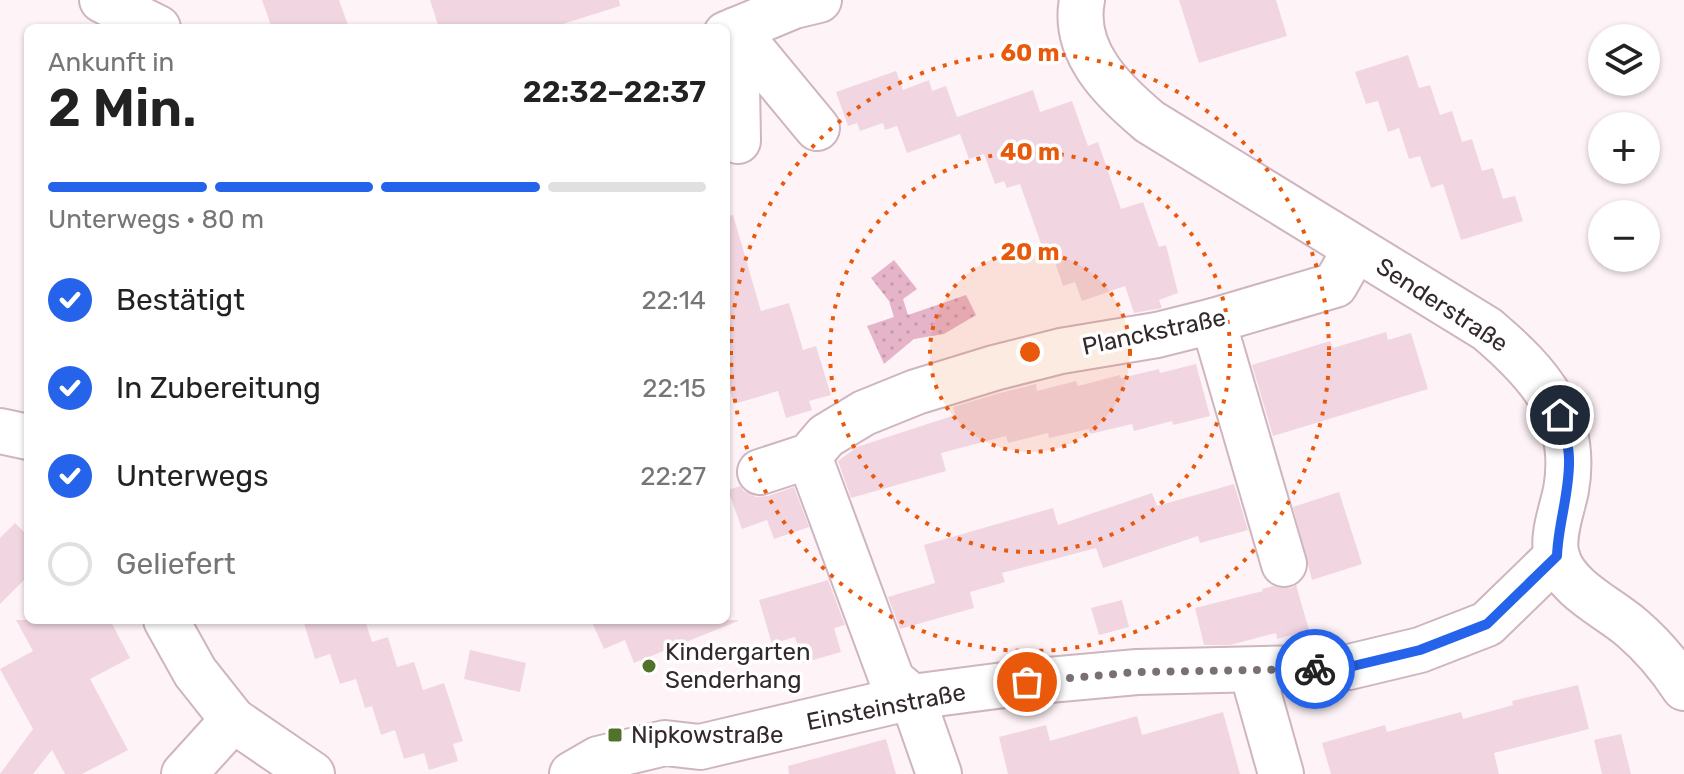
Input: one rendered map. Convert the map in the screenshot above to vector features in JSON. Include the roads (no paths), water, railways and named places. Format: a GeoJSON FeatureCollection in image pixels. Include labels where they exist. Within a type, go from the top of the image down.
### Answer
{"type":"FeatureCollection","features":[{"type":"Feature","properties":{"kind":"street"},"geometry":{"type":"LineString","coordinates":[[102,0],[150,24]]}},
{"type":"Feature","properties":{"kind":"street"},"geometry":{"type":"LineString","coordinates":[[731,32],[794,6],[819,0]]}},
{"type":"Feature","properties":{"kind":"street","name":"Senderstraße"},"geometry":{"type":"LineString","coordinates":[[1082,0],[1079,14],[1091,59],[1125,102],[1178,141],[1487,329],[1515,352],[1547,391],[1560,415],[1569,460],[1567,487],[1557,531],[1557,556]]}},
{"type":"Feature","properties":{"kind":"street"},"geometry":{"type":"LineString","coordinates":[[731,32],[817,128]]}},
{"type":"Feature","properties":{"kind":"street"},"geometry":{"type":"LineString","coordinates":[[731,32],[738,141]]}},
{"type":"Feature","properties":{"kind":"street","name":"Planckstraße"},"geometry":{"type":"LineString","coordinates":[[809,456],[826,436],[864,413],[916,392],[1061,351],[1157,335],[1213,321],[1335,285],[1355,250]]}},
{"type":"Feature","properties":{"kind":"street"},"geometry":{"type":"LineString","coordinates":[[1213,321],[1284,564]]}},
{"type":"Feature","properties":{"kind":"street"},"geometry":{"type":"LineString","coordinates":[[0,431],[24,436]]}},
{"type":"Feature","properties":{"kind":"street"},"geometry":{"type":"LineString","coordinates":[[760,472],[809,456],[892,680],[912,697],[939,774]]}},
{"type":"Feature","properties":{"kind":"street"},"geometry":{"type":"LineString","coordinates":[[1557,556],[1580,590],[1630,627],[1658,653],[1684,688]]}},
{"type":"Feature","properties":{"kind":"street","name":"Einsteinstraße"},"geometry":{"type":"LineString","coordinates":[[572,774],[598,759],[665,743],[700,747],[912,697],[1137,672],[1349,667],[1420,650],[1487,624],[1557,556]]}},
{"type":"Feature","properties":{"kind":"street"},"geometry":{"type":"LineString","coordinates":[[168,624],[195,672],[233,720],[312,774]]}},
{"type":"Feature","properties":{"kind":"street"},"geometry":{"type":"LineString","coordinates":[[1252,671],[1281,774]]}},
{"type":"Feature","properties":{"kind":"street"},"geometry":{"type":"LineString","coordinates":[[184,774],[233,720]]}},
{"type":"Feature","properties":{"kind":"place","name":"Kindergarten Senderhang"},"geometry":{"type":"Point","coordinates":[649,666]}},
{"type":"Feature","properties":{"kind":"place","name":"Nipkowstraße"},"geometry":{"type":"Point","coordinates":[615,735]}}]}
